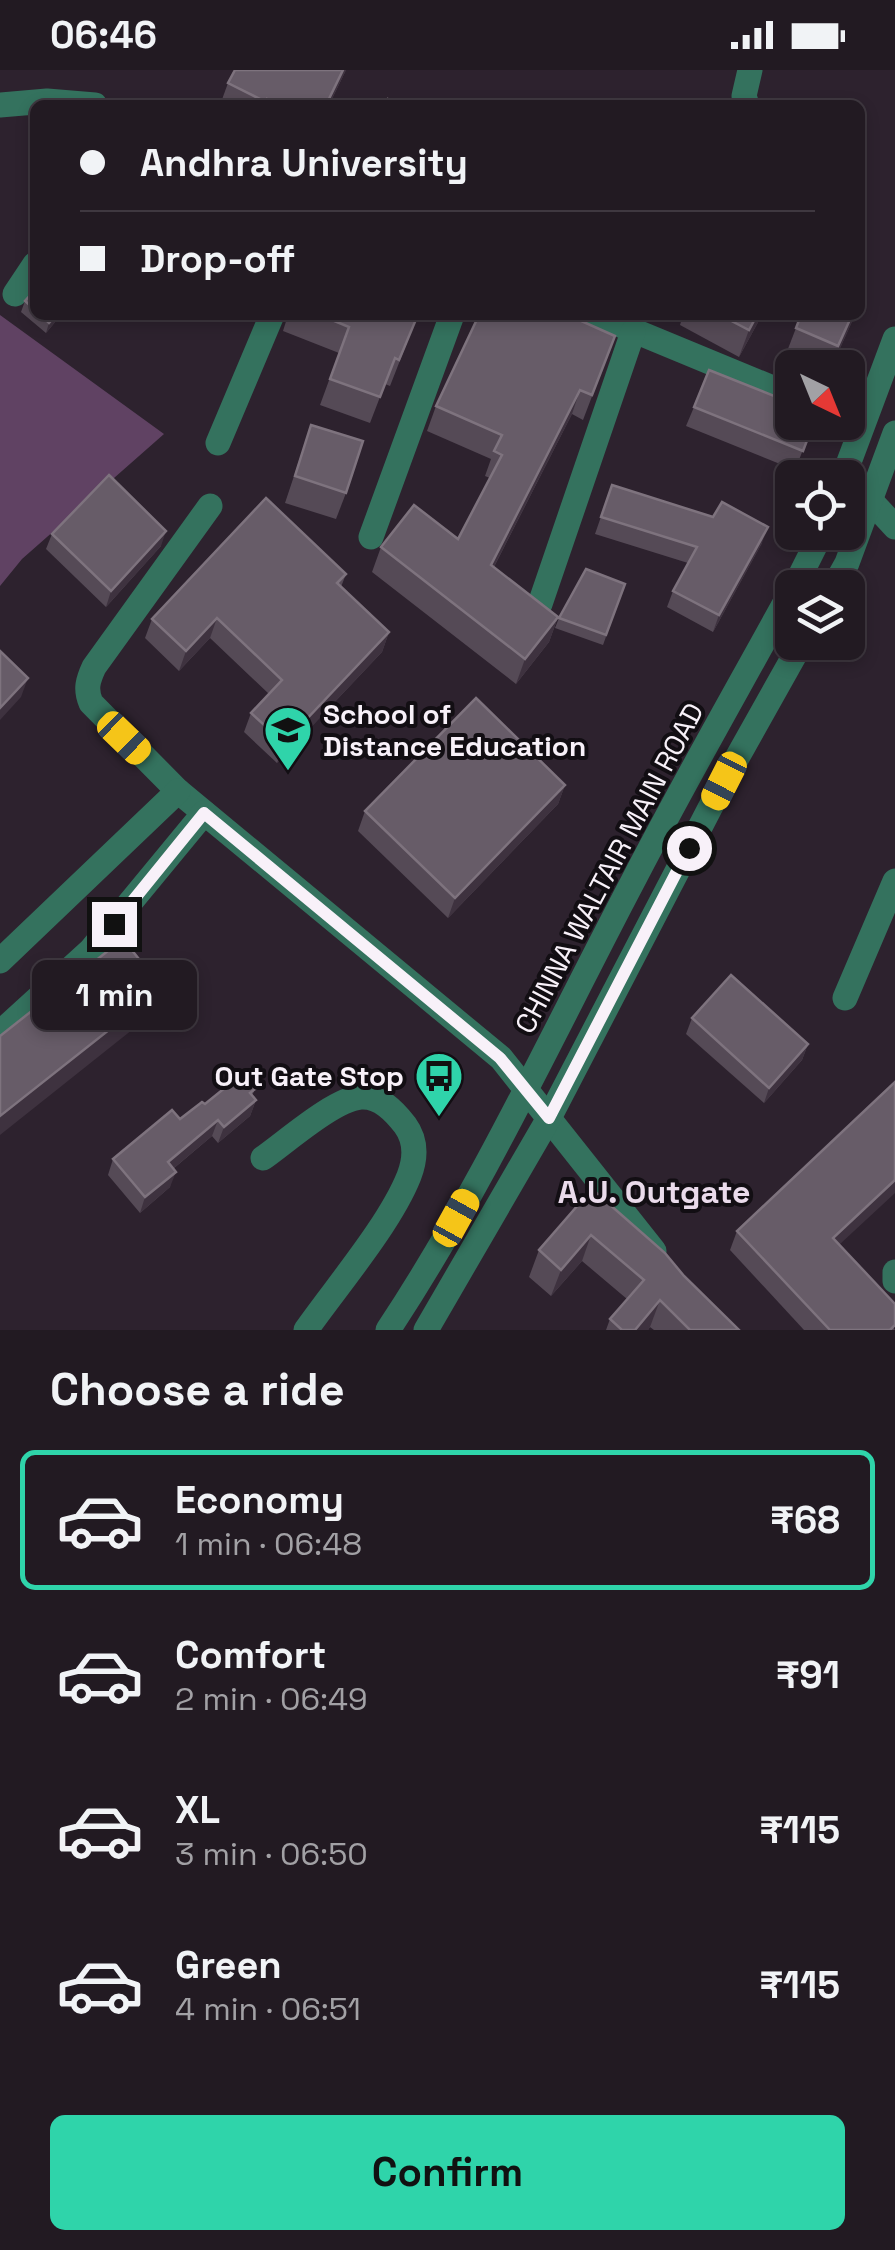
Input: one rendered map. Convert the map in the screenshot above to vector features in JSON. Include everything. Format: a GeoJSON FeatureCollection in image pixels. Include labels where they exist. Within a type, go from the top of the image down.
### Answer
{"type":"FeatureCollection","features":[{"type":"Feature","properties":{"kind":"street"},"geometry":{"type":"LineString","coordinates":[[745,100],[750,70]]}},
{"type":"Feature","properties":{"kind":"street"},"geometry":{"type":"LineString","coordinates":[[0,105],[30,102]]}},
{"type":"Feature","properties":{"kind":"street"},"geometry":{"type":"LineString","coordinates":[[15,294],[30,272]]}},
{"type":"Feature","properties":{"kind":"street"},"geometry":{"type":"LineString","coordinates":[[218,443],[270,320]]}},
{"type":"Feature","properties":{"kind":"street"},"geometry":{"type":"LineString","coordinates":[[371,537],[450,320]]}},
{"type":"Feature","properties":{"kind":"street"},"geometry":{"type":"LineString","coordinates":[[607,320],[775,389]]}},
{"type":"Feature","properties":{"kind":"street"},"geometry":{"type":"LineString","coordinates":[[540,604],[633,332]]}},
{"type":"Feature","properties":{"kind":"street"},"geometry":{"type":"LineString","coordinates":[[865,401],[895,339]]}},
{"type":"Feature","properties":{"kind":"street"},"geometry":{"type":"LineString","coordinates":[[843,570],[895,433]]}},
{"type":"Feature","properties":{"kind":"street"},"geometry":{"type":"LineString","coordinates":[[870,501],[895,526]]}},
{"type":"Feature","properties":{"kind":"street"},"geometry":{"type":"LineString","coordinates":[[210,506],[94,667],[87,694],[98,712],[178,791],[500,1058],[674,1276]]}},
{"type":"Feature","properties":{"kind":"street","name":"CHINNA WALTAIR MAIN ROAD"},"geometry":{"type":"LineString","coordinates":[[388,1330],[439,1251],[632,881],[775,622]]}},
{"type":"Feature","properties":{"kind":"street"},"geometry":{"type":"LineString","coordinates":[[426,1330],[549,1118],[724,781],[792,660]]}},
{"type":"Feature","properties":{"kind":"street"},"geometry":{"type":"LineString","coordinates":[[0,961],[178,791]]}},
{"type":"Feature","properties":{"kind":"street"},"geometry":{"type":"LineString","coordinates":[[0,1033],[91,950],[204,813]]}},
{"type":"Feature","properties":{"kind":"street"},"geometry":{"type":"LineString","coordinates":[[845,998],[895,881]]}},
{"type":"Feature","properties":{"kind":"street"},"geometry":{"type":"LineString","coordinates":[[263,1158],[340,1104],[361,1097],[379,1100],[395,1112],[410,1133],[415,1154],[409,1176],[390,1210],[306,1330]]}},
{"type":"Feature","properties":{"kind":"street"},"geometry":{"type":"LineString","coordinates":[[895,1272],[895,1281]]}},
{"type":"Feature","properties":{"kind":"shaded area"},"geometry":{"type":"Polygon","coordinates":[[[0,315],[164,434],[22,559],[0,586],[0,315]]]}},
{"type":"Feature","properties":{"kind":"building"},"geometry":{"type":"Polygon","coordinates":[[[235,70],[343,70],[328,100],[262,100],[228,83],[235,70]]]}},
{"type":"Feature","properties":{"kind":"building"},"geometry":{"type":"Polygon","coordinates":[[[332,320],[416,320],[380,397],[330,379],[349,327],[332,320]]]}},
{"type":"Feature","properties":{"kind":"building"},"geometry":{"type":"Polygon","coordinates":[[[477,320],[579,320],[615,336],[592,395],[580,390],[491,565],[558,617],[525,659],[381,547],[414,505],[458,539],[502,455],[494,451],[502,435],[436,406],[477,320]]]}},
{"type":"Feature","properties":{"kind":"building"},"geometry":{"type":"Polygon","coordinates":[[[730,320],[754,320],[749,330],[730,320]]]}},
{"type":"Feature","properties":{"kind":"building"},"geometry":{"type":"Polygon","coordinates":[[[799,320],[850,320],[838,346],[796,328],[799,320]]]}},
{"type":"Feature","properties":{"kind":"building"},"geometry":{"type":"Polygon","coordinates":[[[709,370],[775,396],[775,440],[694,407],[709,370]]]}},
{"type":"Feature","properties":{"kind":"building"},"geometry":{"type":"Polygon","coordinates":[[[311,425],[363,441],[346,493],[295,476],[311,425]]]}},
{"type":"Feature","properties":{"kind":"building"},"geometry":{"type":"Polygon","coordinates":[[[776,440],[807,440],[803,451],[776,440]]]}},
{"type":"Feature","properties":{"kind":"building"},"geometry":{"type":"Polygon","coordinates":[[[109,475],[166,531],[111,591],[52,534],[109,475]]]}},
{"type":"Feature","properties":{"kind":"building"},"geometry":{"type":"Polygon","coordinates":[[[612,485],[713,517],[722,502],[768,527],[719,615],[673,591],[697,547],[601,517],[612,485]]]}},
{"type":"Feature","properties":{"kind":"building"},"geometry":{"type":"Polygon","coordinates":[[[266,498],[346,574],[337,583],[389,632],[284,743],[251,713],[282,680],[217,618],[186,651],[152,619],[266,498]]]}},
{"type":"Feature","properties":{"kind":"building"},"geometry":{"type":"Polygon","coordinates":[[[586,569],[625,584],[606,635],[559,618],[586,569]]]}},
{"type":"Feature","properties":{"kind":"building"},"geometry":{"type":"Polygon","coordinates":[[[0,651],[28,678],[0,708],[0,651]]]}},
{"type":"Feature","properties":{"kind":"building"},"geometry":{"type":"Polygon","coordinates":[[[476,698],[565,785],[455,898],[365,811],[476,698]]]}},
{"type":"Feature","properties":{"kind":"building"},"geometry":{"type":"Polygon","coordinates":[[[123,939],[162,988],[0,1116],[0,1036],[123,939]]]}},
{"type":"Feature","properties":{"kind":"building"},"geometry":{"type":"Polygon","coordinates":[[[731,975],[808,1044],[769,1088],[692,1018],[731,975]]]}},
{"type":"Feature","properties":{"kind":"building"},"geometry":{"type":"Polygon","coordinates":[[[242,1074],[255,1089],[250,1093],[256,1100],[224,1127],[218,1120],[168,1162],[176,1172],[145,1197],[113,1159],[172,1110],[180,1119],[242,1074]]]}},
{"type":"Feature","properties":{"kind":"building"},"geometry":{"type":"Polygon","coordinates":[[[895,1082],[895,1180],[833,1238],[895,1304],[895,1325],[890,1330],[830,1330],[737,1231],[895,1082]]]}},
{"type":"Feature","properties":{"kind":"building"},"geometry":{"type":"Polygon","coordinates":[[[592,1189],[665,1253],[739,1330],[690,1330],[660,1300],[635,1330],[622,1330],[610,1319],[644,1280],[591,1235],[561,1270],[539,1250],[592,1189]]]}},
{"type":"Feature","properties":{"kind":"place","name":"School of Distance Education"},"geometry":{"type":"Point","coordinates":[288,772]}},
{"type":"Feature","properties":{"kind":"place","name":"Out Gate Stop"},"geometry":{"type":"Point","coordinates":[439,1118]}},
{"type":"Feature","properties":{"kind":"district","name":"A.U. Outgate"},"geometry":{"type":"Point","coordinates":[654,1192]}},
{"type":"Feature","properties":{"kind":"route"},"geometry":{"type":"LineString","coordinates":[[114,924],[204,813],[500,1058],[549,1118],[689,848]]}}]}
